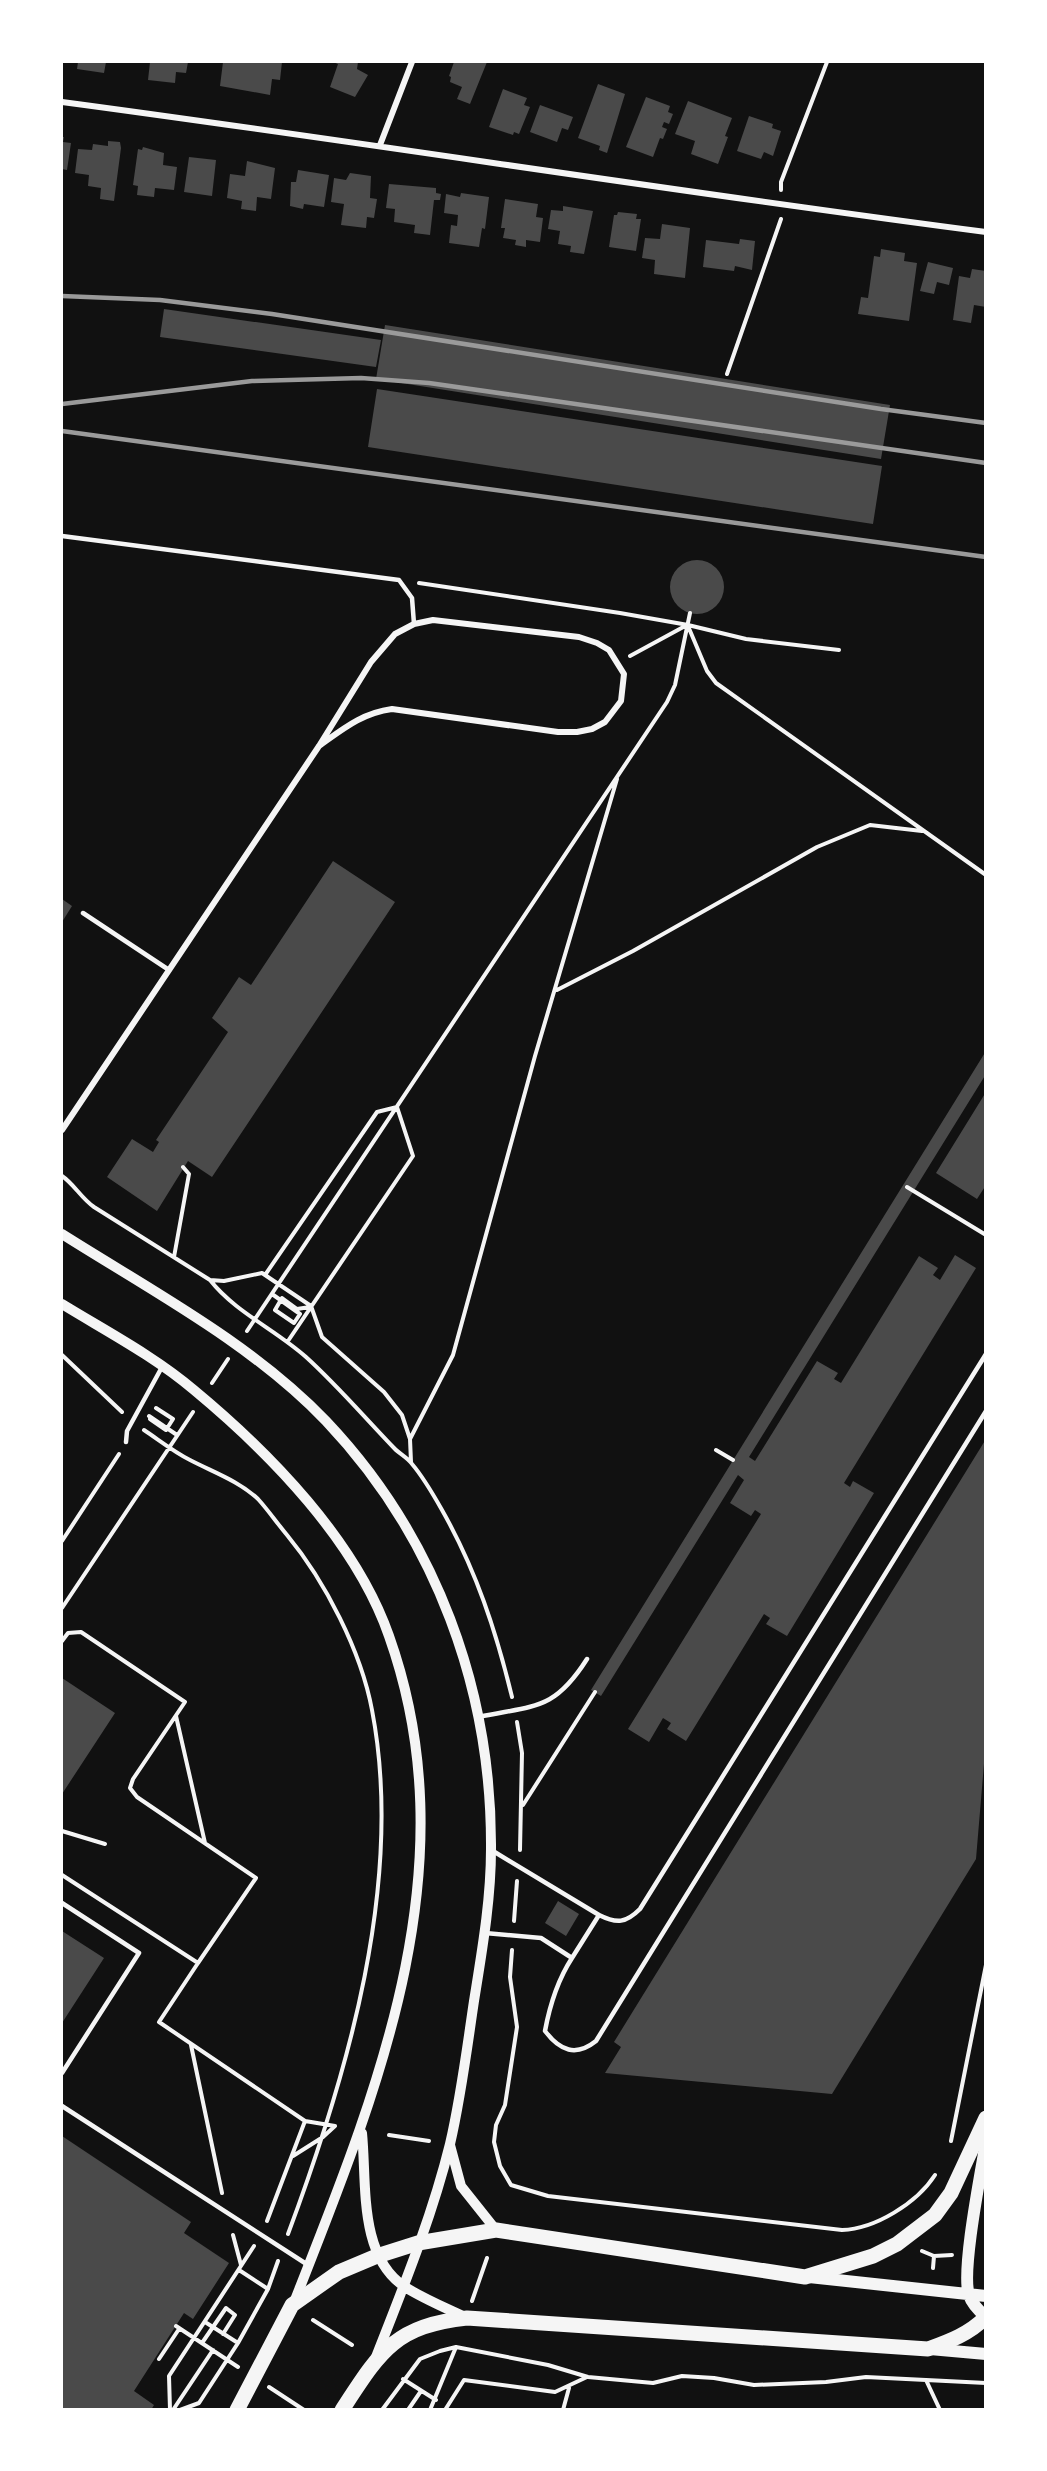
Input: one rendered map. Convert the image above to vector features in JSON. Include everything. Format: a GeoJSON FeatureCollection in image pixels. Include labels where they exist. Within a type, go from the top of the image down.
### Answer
{"type":"FeatureCollection","features":[{"type":"Feature","properties":{"kind":"main road"},"geometry":{"type":"LineString","coordinates":[[805,2277],[873,2256],[897,2244],[934,2215],[951,2193],[986,2118]]}},
{"type":"Feature","properties":{"kind":"main road"},"geometry":{"type":"LineString","coordinates":[[928,2349],[961,2336],[975,2328],[986,2317],[976,2308],[968,2293],[969,2255],[986,2142]]}},
{"type":"Feature","properties":{"kind":"main road"},"geometry":{"type":"LineString","coordinates":[[237,2409],[292,2306],[339,2272],[377,2256],[418,2243],[496,2230],[805,2277],[986,2296]]}},
{"type":"Feature","properties":{"kind":"main road"},"geometry":{"type":"LineString","coordinates":[[342,2409],[375,2360],[395,2341],[417,2327],[467,2318],[986,2354]]}},
{"type":"Feature","properties":{"kind":"street"},"geometry":{"type":"LineString","coordinates":[[380,145],[412,62]]}},
{"type":"Feature","properties":{"kind":"street"},"geometry":{"type":"LineString","coordinates":[[62,102],[380,145],[781,206],[986,232]]}},
{"type":"Feature","properties":{"kind":"street"},"geometry":{"type":"LineString","coordinates":[[62,1130],[319,746],[371,662],[395,634],[414,624],[433,620],[579,637],[609,650],[624,674],[621,701],[604,722],[592,729],[558,732],[392,709],[373,711],[356,719],[319,746]]}},
{"type":"Feature","properties":{"kind":"street"},"geometry":{"type":"LineString","coordinates":[[62,1234],[216,1331],[274,1372],[325,1420],[372,1473],[400,1515],[435,1577],[459,1636],[479,1717],[488,1781],[491,1850],[485,1933],[450,2145],[404,2286],[375,2360]]}},
{"type":"Feature","properties":{"kind":"street"},"geometry":{"type":"LineString","coordinates":[[62,1304],[193,1388],[238,1429],[311,1503],[357,1569],[389,1635],[408,1706],[420,1786],[420,1870],[411,1948],[387,2046],[362,2130],[292,2306]]}},
{"type":"Feature","properties":{"kind":"street"},"geometry":{"type":"LineString","coordinates":[[362,2130],[367,2218],[377,2256],[404,2286],[467,2318]]}},
{"type":"Feature","properties":{"kind":"street"},"geometry":{"type":"LineString","coordinates":[[450,2145],[461,2186],[496,2230]]}},
{"type":"Feature","properties":{"kind":"lane"},"geometry":{"type":"LineString","coordinates":[[62,536],[399,580],[412,598],[414,624]]}},
{"type":"Feature","properties":{"kind":"lane"},"geometry":{"type":"LineString","coordinates":[[83,913],[169,970]]}},
{"type":"Feature","properties":{"kind":"lane"},"geometry":{"type":"LineString","coordinates":[[491,1850],[612,1922],[623,1922],[640,1909],[986,1354]]}},
{"type":"Feature","properties":{"kind":"lane"},"geometry":{"type":"LineString","coordinates":[[126,1442],[127,1431],[162,1367]]}},
{"type":"Feature","properties":{"kind":"lane"},"geometry":{"type":"LineString","coordinates":[[599,1916],[561,1976],[549,2006],[545,2031],[554,2043],[564,2050],[575,2052],[586,2049],[601,2034],[986,1411]]}},
{"type":"Feature","properties":{"kind":"lane"},"geometry":{"type":"LineString","coordinates":[[479,1717],[545,1703],[559,1695],[572,1683],[587,1659]]}},
{"type":"Feature","properties":{"kind":"lane"},"geometry":{"type":"LineString","coordinates":[[62,1903],[139,1953],[62,2073]]}},
{"type":"Feature","properties":{"kind":"lane"},"geometry":{"type":"LineString","coordinates":[[485,1933],[541,1938],[572,1958]]}},
{"type":"Feature","properties":{"kind":"lane"},"geometry":{"type":"LineString","coordinates":[[62,2106],[308,2265]]}},
{"type":"Feature","properties":{"kind":"path"},"geometry":{"type":"LineString","coordinates":[[727,374],[730,360],[780,223],[782,182],[827,62]]}},
{"type":"Feature","properties":{"kind":"path"},"geometry":{"type":"LineString","coordinates":[[399,580],[688,625],[746,639],[839,650]]}},
{"type":"Feature","properties":{"kind":"path"},"geometry":{"type":"LineString","coordinates":[[246,1332],[671,694],[690,614]]}},
{"type":"Feature","properties":{"kind":"path"},"geometry":{"type":"LineString","coordinates":[[629,656],[688,625]]}},
{"type":"Feature","properties":{"kind":"path"},"geometry":{"type":"LineString","coordinates":[[688,625],[707,671],[716,684],[986,875]]}},
{"type":"Feature","properties":{"kind":"path"},"geometry":{"type":"LineString","coordinates":[[410,1438],[453,1355],[535,1056],[618,776]]}},
{"type":"Feature","properties":{"kind":"path"},"geometry":{"type":"LineString","coordinates":[[556,990],[633,951],[817,847],[870,825],[922,831]]}},
{"type":"Feature","properties":{"kind":"path"},"geometry":{"type":"LineString","coordinates":[[265,1275],[376,1112],[397,1107]]}},
{"type":"Feature","properties":{"kind":"path"},"geometry":{"type":"LineString","coordinates":[[288,1341],[413,1156],[397,1107]]}},
{"type":"Feature","properties":{"kind":"path"},"geometry":{"type":"LineString","coordinates":[[174,1257],[189,1174],[183,1167]]}},
{"type":"Feature","properties":{"kind":"path"},"geometry":{"type":"LineString","coordinates":[[62,1176],[69,1181],[79,1196],[94,1207],[210,1280],[221,1294],[288,1341],[334,1382],[396,1450],[411,1462],[410,1438],[402,1415],[384,1392],[322,1336],[311,1306],[262,1272],[224,1281],[210,1280]]}},
{"type":"Feature","properties":{"kind":"path"},"geometry":{"type":"LineString","coordinates":[[907,1187],[986,1235]]}},
{"type":"Feature","properties":{"kind":"path"},"geometry":{"type":"LineString","coordinates":[[272,1294],[287,1304],[300,1314],[294,1323],[275,1310],[282,1298],[297,1309],[311,1306]]}},
{"type":"Feature","properties":{"kind":"path"},"geometry":{"type":"LineString","coordinates":[[209,1388],[234,1351]]}},
{"type":"Feature","properties":{"kind":"path"},"geometry":{"type":"LineString","coordinates":[[62,1355],[132,1421],[189,1460],[231,1479],[257,1499],[298,1548],[330,1596],[352,1646],[372,1708],[380,1759],[378,1885],[368,1968],[323,2137],[268,2289],[238,2343],[199,2403],[180,2409]]}},
{"type":"Feature","properties":{"kind":"path"},"geometry":{"type":"LineString","coordinates":[[62,1608],[196,1407]]}},
{"type":"Feature","properties":{"kind":"path"},"geometry":{"type":"LineString","coordinates":[[144,1416],[166,1430],[173,1419],[156,1408]]}},
{"type":"Feature","properties":{"kind":"path"},"geometry":{"type":"LineString","coordinates":[[150,1417],[177,1435]]}},
{"type":"Feature","properties":{"kind":"path"},"geometry":{"type":"LineString","coordinates":[[62,1541],[126,1442]]}},
{"type":"Feature","properties":{"kind":"path"},"geometry":{"type":"LineString","coordinates":[[716,1450],[732,1460]]}},
{"type":"Feature","properties":{"kind":"path"},"geometry":{"type":"LineString","coordinates":[[62,1641],[68,1633],[81,1632],[185,1702],[133,1779],[130,1788],[136,1797],[256,1878],[159,2022],[305,2121],[335,2126],[323,2137],[292,2157]]}},
{"type":"Feature","properties":{"kind":"path"},"geometry":{"type":"LineString","coordinates":[[522,1807],[596,1692]]}},
{"type":"Feature","properties":{"kind":"path"},"geometry":{"type":"LineString","coordinates":[[176,1716],[206,1844]]}},
{"type":"Feature","properties":{"kind":"path"},"geometry":{"type":"LineString","coordinates":[[62,1831],[105,1844]]}},
{"type":"Feature","properties":{"kind":"path"},"geometry":{"type":"LineString","coordinates":[[62,1875],[198,1963]]}},
{"type":"Feature","properties":{"kind":"path"},"geometry":{"type":"LineString","coordinates":[[948,2149],[986,1965]]}},
{"type":"Feature","properties":{"kind":"path"},"geometry":{"type":"LineString","coordinates":[[191,2044],[240,2268],[268,2289]]}},
{"type":"Feature","properties":{"kind":"path"},"geometry":{"type":"LineString","coordinates":[[171,2409],[169,2376],[261,2235],[305,2121]]}},
{"type":"Feature","properties":{"kind":"path"},"geometry":{"type":"LineString","coordinates":[[389,2135],[429,2141]]}},
{"type":"Feature","properties":{"kind":"path"},"geometry":{"type":"LineString","coordinates":[[511,2185],[548,2196],[842,2230],[862,2227],[890,2214],[919,2192],[938,2170]]}},
{"type":"Feature","properties":{"kind":"path"},"geometry":{"type":"LineString","coordinates":[[918,2249],[934,2256],[933,2268]]}},
{"type":"Feature","properties":{"kind":"path"},"geometry":{"type":"LineString","coordinates":[[472,2301],[487,2258]]}},
{"type":"Feature","properties":{"kind":"path"},"geometry":{"type":"LineString","coordinates":[[202,2343],[226,2308],[235,2315],[223,2334]]}},
{"type":"Feature","properties":{"kind":"path"},"geometry":{"type":"LineString","coordinates":[[313,2320],[352,2345]]}},
{"type":"Feature","properties":{"kind":"path"},"geometry":{"type":"LineString","coordinates":[[205,2322],[238,2343]]}},
{"type":"Feature","properties":{"kind":"path"},"geometry":{"type":"LineString","coordinates":[[159,2359],[179,2329]]}},
{"type":"Feature","properties":{"kind":"path"},"geometry":{"type":"LineString","coordinates":[[430,2409],[436,2400],[456,2347]]}},
{"type":"Feature","properties":{"kind":"path"},"geometry":{"type":"LineString","coordinates":[[382,2409],[420,2360],[440,2350],[456,2347],[548,2365],[588,2377],[653,2383],[693,2377],[754,2385],[826,2382],[866,2377],[986,2383]]}},
{"type":"Feature","properties":{"kind":"path"},"geometry":{"type":"LineString","coordinates":[[171,2409],[213,2350]]}},
{"type":"Feature","properties":{"kind":"path"},"geometry":{"type":"LineString","coordinates":[[445,2409],[464,2380],[555,2392],[588,2377]]}},
{"type":"Feature","properties":{"kind":"path"},"geometry":{"type":"LineString","coordinates":[[403,2379],[436,2400]]}},
{"type":"Feature","properties":{"kind":"path"},"geometry":{"type":"LineString","coordinates":[[926,2380],[940,2409]]}},
{"type":"Feature","properties":{"kind":"path"},"geometry":{"type":"LineString","coordinates":[[563,2409],[568,2388]]}},
{"type":"Feature","properties":{"kind":"path"},"geometry":{"type":"LineString","coordinates":[[408,2409],[421,2391]]}},
{"type":"Feature","properties":{"kind":"building"},"geometry":{"type":"Polygon","coordinates":[[[78,62],[106,62],[104,73],[77,69],[78,62]]]}},
{"type":"Feature","properties":{"kind":"building"},"geometry":{"type":"Polygon","coordinates":[[[150,62],[188,62],[186,73],[176,72],[175,83],[148,80],[150,62]]]}},
{"type":"Feature","properties":{"kind":"building"},"geometry":{"type":"Polygon","coordinates":[[[223,62],[282,62],[280,80],[272,79],[270,95],[220,86],[223,62]]]}},
{"type":"Feature","properties":{"kind":"building"},"geometry":{"type":"Polygon","coordinates":[[[333,62],[358,62],[357,69],[368,75],[355,97],[330,87],[338,64],[333,62]]]}},
{"type":"Feature","properties":{"kind":"building"},"geometry":{"type":"Polygon","coordinates":[[[454,62],[487,62],[470,104],[457,99],[462,87],[450,82],[451,77],[449,76],[454,62]]]}},
{"type":"Feature","properties":{"kind":"building"},"geometry":{"type":"Polygon","coordinates":[[[598,84],[625,94],[607,153],[599,150],[600,146],[578,138],[598,84]]]}},
{"type":"Feature","properties":{"kind":"building"},"geometry":{"type":"Polygon","coordinates":[[[503,89],[527,98],[524,105],[530,107],[519,134],[514,132],[513,135],[489,127],[503,89]]]}},
{"type":"Feature","properties":{"kind":"building"},"geometry":{"type":"Polygon","coordinates":[[[646,97],[670,106],[668,112],[673,114],[669,124],[664,122],[662,127],[667,129],[663,139],[660,138],[653,157],[626,147],[646,97]]]}},
{"type":"Feature","properties":{"kind":"building"},"geometry":{"type":"Polygon","coordinates":[[[688,101],[732,118],[718,164],[691,154],[695,141],[675,134],[688,101]]]}},
{"type":"Feature","properties":{"kind":"building"},"geometry":{"type":"Polygon","coordinates":[[[540,105],[573,117],[568,130],[562,128],[557,142],[530,132],[540,105]]]}},
{"type":"Feature","properties":{"kind":"building"},"geometry":{"type":"Polygon","coordinates":[[[749,116],[773,124],[772,128],[781,131],[773,156],[764,152],[761,159],[737,151],[749,116]]]}},
{"type":"Feature","properties":{"kind":"building"},"geometry":{"type":"Polygon","coordinates":[[[62,137],[64,137],[63,142],[71,143],[67,170],[62,169],[62,137]]]}},
{"type":"Feature","properties":{"kind":"building"},"geometry":{"type":"Polygon","coordinates":[[[108,141],[120,142],[121,148],[114,201],[100,199],[101,188],[88,186],[89,175],[75,173],[78,149],[92,150],[93,144],[108,146],[108,141]]]}},
{"type":"Feature","properties":{"kind":"building"},"geometry":{"type":"Polygon","coordinates":[[[143,147],[164,153],[163,165],[177,167],[174,190],[155,188],[154,197],[137,195],[138,186],[133,185],[138,149],[142,150],[143,147]]]}},
{"type":"Feature","properties":{"kind":"building"},"geometry":{"type":"Polygon","coordinates":[[[189,157],[216,160],[212,196],[184,192],[189,157]]]}},
{"type":"Feature","properties":{"kind":"building"},"geometry":{"type":"Polygon","coordinates":[[[247,161],[275,168],[271,199],[257,197],[256,211],[241,209],[242,201],[227,198],[230,174],[245,176],[247,161]]]}},
{"type":"Feature","properties":{"kind":"building"},"geometry":{"type":"Polygon","coordinates":[[[298,170],[329,175],[324,207],[304,204],[303,209],[290,206],[291,182],[296,182],[298,170]]]}},
{"type":"Feature","properties":{"kind":"building"},"geometry":{"type":"Polygon","coordinates":[[[350,173],[371,176],[370,198],[377,199],[374,218],[367,217],[366,228],[341,225],[344,204],[331,202],[334,178],[346,180],[350,173]]]}},
{"type":"Feature","properties":{"kind":"building"},"geometry":{"type":"Polygon","coordinates":[[[389,184],[436,188],[436,193],[441,194],[440,200],[434,200],[430,235],[414,233],[415,225],[394,222],[395,209],[386,208],[389,184]]]}},
{"type":"Feature","properties":{"kind":"building"},"geometry":{"type":"Polygon","coordinates":[[[461,193],[489,197],[485,229],[482,228],[479,247],[449,243],[451,225],[457,226],[458,215],[444,213],[446,194],[460,197],[461,193]]]}},
{"type":"Feature","properties":{"kind":"building"},"geometry":{"type":"Polygon","coordinates":[[[505,199],[538,204],[536,217],[543,218],[540,242],[526,240],[526,247],[515,245],[516,240],[503,238],[505,228],[501,228],[505,199]]]}},
{"type":"Feature","properties":{"kind":"building"},"geometry":{"type":"Polygon","coordinates":[[[563,206],[593,211],[584,254],[570,252],[571,246],[558,244],[560,231],[548,229],[551,210],[563,211],[563,206]]]}},
{"type":"Feature","properties":{"kind":"building"},"geometry":{"type":"Polygon","coordinates":[[[618,212],[637,214],[636,219],[641,219],[636,251],[609,247],[614,215],[618,212]]]}},
{"type":"Feature","properties":{"kind":"building"},"geometry":{"type":"Polygon","coordinates":[[[662,224],[690,228],[685,278],[654,274],[655,260],[642,258],[645,238],[660,239],[662,224]]]}},
{"type":"Feature","properties":{"kind":"building"},"geometry":{"type":"Polygon","coordinates":[[[740,239],[755,241],[752,270],[735,266],[734,271],[703,267],[706,240],[739,244],[740,239]]]}},
{"type":"Feature","properties":{"kind":"building"},"geometry":{"type":"Polygon","coordinates":[[[881,249],[905,253],[904,261],[917,263],[909,321],[858,314],[861,297],[868,298],[874,256],[880,257],[881,249]]]}},
{"type":"Feature","properties":{"kind":"building"},"geometry":{"type":"Polygon","coordinates":[[[928,262],[953,268],[949,285],[937,282],[934,294],[920,291],[928,262]]]}},
{"type":"Feature","properties":{"kind":"building"},"geometry":{"type":"Polygon","coordinates":[[[972,269],[986,271],[986,307],[974,305],[971,323],[953,320],[959,276],[970,278],[972,269]]]}},
{"type":"Feature","properties":{"kind":"building"},"geometry":{"type":"Polygon","coordinates":[[[164,309],[381,340],[376,367],[160,337],[164,309]]]}},
{"type":"Feature","properties":{"kind":"building"},"geometry":{"type":"Polygon","coordinates":[[[385,325],[890,405],[881,459],[376,379],[385,325]]]}},
{"type":"Feature","properties":{"kind":"building"},"geometry":{"type":"Polygon","coordinates":[[[377,389],[882,466],[873,524],[368,447],[377,389]]]}},
{"type":"Feature","properties":{"kind":"building"},"geometry":{"type":"Polygon","coordinates":[[[692,560],[702,560],[712,564],[720,572],[724,587],[720,602],[712,610],[702,614],[692,614],[682,610],[674,602],[670,592],[670,582],[674,572],[682,564],[692,560]]]}},
{"type":"Feature","properties":{"kind":"building"},"geometry":{"type":"Polygon","coordinates":[[[333,861],[395,902],[212,1177],[188,1161],[157,1211],[107,1177],[132,1139],[153,1152],[159,1142],[156,1140],[228,1032],[212,1018],[239,977],[251,985],[333,861]]]}},
{"type":"Feature","properties":{"kind":"building"},"geometry":{"type":"Polygon","coordinates":[[[62,899],[72,906],[62,922],[62,899]]]}},
{"type":"Feature","properties":{"kind":"building"},"geometry":{"type":"Polygon","coordinates":[[[986,1051],[986,1074],[749,1457],[755,1461],[817,1361],[838,1373],[834,1379],[841,1383],[919,1256],[938,1268],[933,1275],[940,1280],[955,1255],[976,1268],[844,1483],[850,1487],[853,1481],[874,1493],[787,1636],[766,1624],[770,1618],[764,1614],[686,1741],[667,1729],[671,1723],[663,1718],[649,1742],[628,1729],[761,1514],[755,1510],[751,1516],[730,1503],[744,1480],[738,1475],[601,1696],[591,1690],[986,1051]]]}},
{"type":"Feature","properties":{"kind":"building"},"geometry":{"type":"Polygon","coordinates":[[[986,1092],[986,1185],[977,1199],[936,1173],[986,1092]]]}},
{"type":"Feature","properties":{"kind":"building"},"geometry":{"type":"Polygon","coordinates":[[[986,1439],[986,1740],[976,1859],[832,2094],[605,2073],[621,2047],[614,2042],[986,1439]]]}},
{"type":"Feature","properties":{"kind":"building"},"geometry":{"type":"Polygon","coordinates":[[[62,1678],[115,1713],[62,1794],[62,1678]]]}},
{"type":"Feature","properties":{"kind":"building"},"geometry":{"type":"Polygon","coordinates":[[[558,1901],[579,1914],[566,1936],[545,1923],[558,1901]]]}},
{"type":"Feature","properties":{"kind":"building"},"geometry":{"type":"Polygon","coordinates":[[[62,1931],[104,1958],[62,2023],[62,1931]]]}},
{"type":"Feature","properties":{"kind":"building"},"geometry":{"type":"Polygon","coordinates":[[[62,2136],[191,2222],[184,2233],[229,2263],[193,2319],[184,2313],[134,2391],[154,2405],[151,2410],[62,2410],[62,2136]]]}},
{"type":"Feature","properties":{"kind":"railway"},"geometry":{"type":"LineString","coordinates":[[62,296],[160,300],[272,314],[881,409],[986,423]]}},
{"type":"Feature","properties":{"kind":"railway"},"geometry":{"type":"LineString","coordinates":[[62,404],[252,381],[361,378],[429,383],[986,463]]}},
{"type":"Feature","properties":{"kind":"railway"},"geometry":{"type":"LineString","coordinates":[[62,431],[986,557]]}}]}
